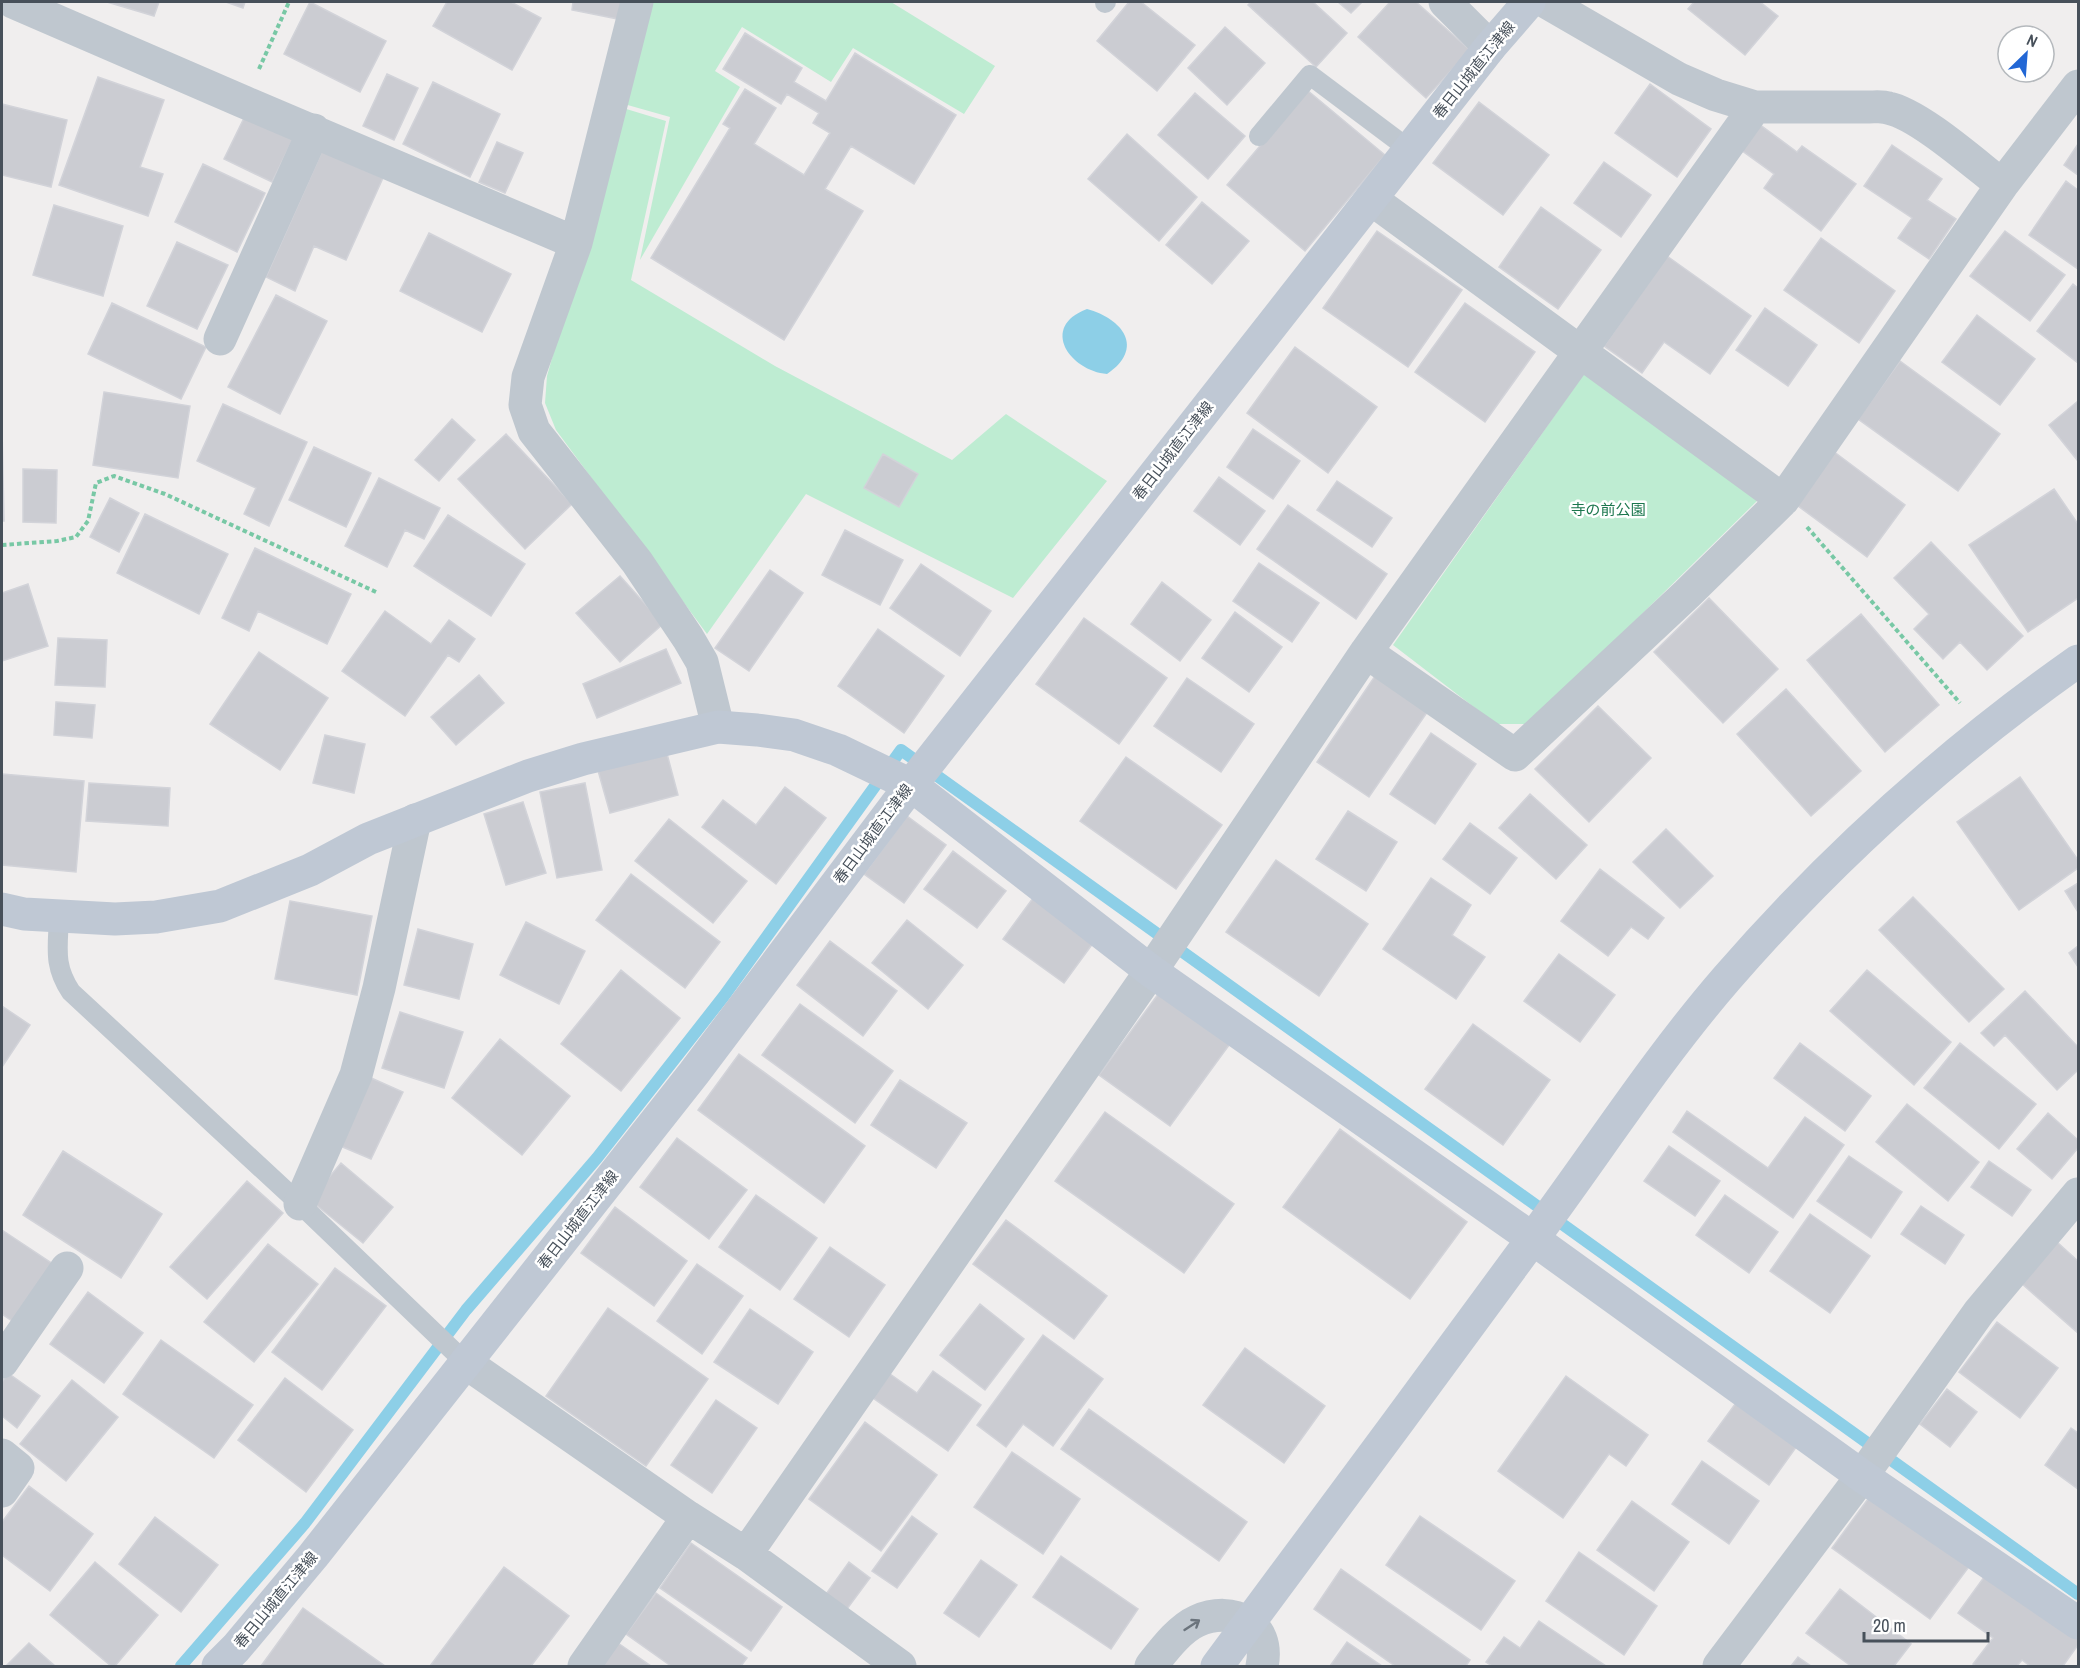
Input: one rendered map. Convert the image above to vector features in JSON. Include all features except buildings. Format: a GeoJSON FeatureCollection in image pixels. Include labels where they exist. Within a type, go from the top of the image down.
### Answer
{"type":"FeatureCollection","features":[{"type":"Feature","properties":{"kind":"street"},"geometry":{"type":"LineString","coordinates":[[13,2],[576,243]]}},
{"type":"Feature","properties":{"kind":"street"},"geometry":{"type":"LineString","coordinates":[[637,2],[576,243],[528,378],[525,405],[534,430],[637,562],[688,638],[702,662],[718,727]]}},
{"type":"Feature","properties":{"kind":"street"},"geometry":{"type":"LineString","coordinates":[[1445,2],[1490,47]]}},
{"type":"Feature","properties":{"kind":"street","name":"春日山城直江津線"},"geometry":{"type":"LineString","coordinates":[[218,1666],[314,1556],[694,1073],[910,784],[1490,47],[1529,2]]}},
{"type":"Feature","properties":{"kind":"street"},"geometry":{"type":"LineString","coordinates":[[1546,2],[1679,79],[1716,95],[1755,106],[1888,108],[1902,112],[1927,127],[2002,185]]}},
{"type":"Feature","properties":{"kind":"street"},"geometry":{"type":"LineString","coordinates":[[1366,651],[1515,755],[1687,594],[1783,500],[2002,185],[2079,86]]}},
{"type":"Feature","properties":{"kind":"street"},"geometry":{"type":"LineString","coordinates":[[746,1554],[1151,971],[1366,651],[1755,106]]}},
{"type":"Feature","properties":{"kind":"street"},"geometry":{"type":"LineString","coordinates":[[220,339],[314,130]]}},
{"type":"Feature","properties":{"kind":"street"},"geometry":{"type":"LineString","coordinates":[[1371,199],[1581,350],[1783,500]]}},
{"type":"Feature","properties":{"kind":"street"},"geometry":{"type":"LineString","coordinates":[[1217,1666],[1674,1045],[1725,980],[1840,856],[1930,774],[2079,661]]}},
{"type":"Feature","properties":{"kind":"street"},"geometry":{"type":"LineString","coordinates":[[2,909],[24,914],[115,919],[156,917],[220,906],[310,870],[368,839],[528,777],[583,759],[718,727],[794,735],[838,750],[910,784],[1151,971],[1533,1239],[1862,1476],[2079,1623]]}},
{"type":"Feature","properties":{"kind":"street"},"geometry":{"type":"LineString","coordinates":[[300,1204],[356,1075],[379,988],[416,820]]}},
{"type":"Feature","properties":{"kind":"street"},"geometry":{"type":"LineString","coordinates":[[1719,1666],[1862,1476],[1979,1312],[2079,1194]]}},
{"type":"Feature","properties":{"kind":"street"},"geometry":{"type":"LineString","coordinates":[[2,1362],[67,1268]]}},
{"type":"Feature","properties":{"kind":"street"},"geometry":{"type":"LineString","coordinates":[[466,1363],[746,1554],[900,1666]]}},
{"type":"Feature","properties":{"kind":"street"},"geometry":{"type":"LineString","coordinates":[[2,1455],[18,1468],[2,1491]]}},
{"type":"Feature","properties":{"kind":"street"},"geometry":{"type":"LineString","coordinates":[[584,1666],[688,1516]]}},
{"type":"Feature","properties":{"kind":"street"},"geometry":{"type":"LineString","coordinates":[[1151,1666],[1180,1633],[1195,1621],[1216,1615],[1232,1615],[1250,1623],[1261,1639],[1264,1659],[1262,1666]]}},
{"type":"Feature","properties":{"kind":"lane"},"geometry":{"type":"LineString","coordinates":[[1259,136],[1310,75],[1410,150]]}},
{"type":"Feature","properties":{"kind":"lane"},"geometry":{"type":"LineString","coordinates":[[59,917],[57,960],[63,981],[71,992],[300,1204],[466,1363]]}},
{"type":"Feature","properties":{"kind":"path"},"geometry":{"type":"LineString","coordinates":[[243,102],[289,2]]}},
{"type":"Feature","properties":{"kind":"path"},"geometry":{"type":"LineString","coordinates":[[2,545],[57,541],[76,537],[88,521],[96,483],[114,476],[165,494],[376,592]]}},
{"type":"Feature","properties":{"kind":"path"},"geometry":{"type":"LineString","coordinates":[[1783,500],[1984,731]]}},
{"type":"Feature","properties":{"kind":"green space"},"geometry":{"type":"Polygon","coordinates":[[[648,2],[891,2],[995,66],[964,114],[853,48],[831,82],[742,27],[715,71],[740,87],[640,260],[670,117],[624,104],[648,2]]]}},
{"type":"Feature","properties":{"kind":"green space"},"geometry":{"type":"Polygon","coordinates":[[[623,108],[666,121],[631,280],[775,366],[952,460],[1006,414],[1107,481],[1013,598],[806,494],[707,634],[556,430],[545,403],[547,376],[623,108]]]}},
{"type":"Feature","properties":{"kind":"green space","name":"寺の前公園"},"geometry":{"type":"Polygon","coordinates":[[[1586,371],[1759,499],[1530,724],[1496,724],[1393,645],[1586,371]]]}},
{"type":"Feature","properties":{"kind":"water"},"geometry":{"type":"Polygon","coordinates":[[[1087,309],[1111,320],[1125,336],[1127,345],[1125,354],[1119,364],[1107,374],[1082,365],[1065,347],[1062,337],[1065,326],[1073,317],[1087,309]]]}},
{"type":"Feature","properties":{"kind":"waterway"},"geometry":{"type":"LineString","coordinates":[[181,1666],[305,1523],[466,1310],[597,1158],[724,996],[901,750],[2078,1594]]}}]}
